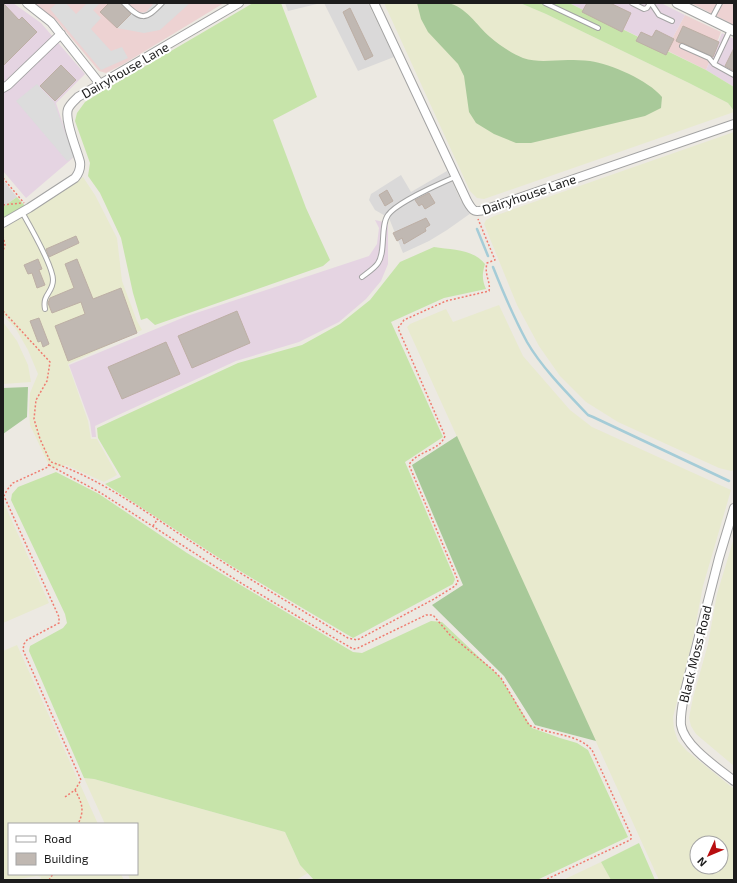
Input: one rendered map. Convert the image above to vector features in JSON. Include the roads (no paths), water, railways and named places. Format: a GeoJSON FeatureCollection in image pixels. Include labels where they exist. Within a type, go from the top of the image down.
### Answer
{"type":"FeatureCollection","features":[{"type":"Feature","properties":{"kind":"street"},"geometry":{"type":"LineString","coordinates":[[27,3],[44,16],[61,34],[100,84]]}},
{"type":"Feature","properties":{"kind":"street","name":"Dairyhouse Lane"},"geometry":{"type":"LineString","coordinates":[[3,223],[78,175],[80,162],[68,125],[67,113],[70,105],[78,97],[228,6],[239,3]]}},
{"type":"Feature","properties":{"kind":"street","name":"Dairyhouse Lane"},"geometry":{"type":"LineString","coordinates":[[374,3],[470,207],[474,211],[479,212],[734,124]]}},
{"type":"Feature","properties":{"kind":"street"},"geometry":{"type":"LineString","coordinates":[[677,3],[732,30]]}},
{"type":"Feature","properties":{"kind":"street"},"geometry":{"type":"LineString","coordinates":[[3,88],[8,85],[61,34]]}},
{"type":"Feature","properties":{"kind":"street","name":"Black Moss Road"},"geometry":{"type":"LineString","coordinates":[[734,508],[719,558],[685,691],[681,713],[681,727],[688,740],[697,751],[734,781]]}},
{"type":"Feature","properties":{"kind":"lane"},"geometry":{"type":"LineString","coordinates":[[124,3],[135,14],[141,16],[148,16],[162,3]]}},
{"type":"Feature","properties":{"kind":"lane"},"geometry":{"type":"LineString","coordinates":[[545,3],[598,28]]}},
{"type":"Feature","properties":{"kind":"lane"},"geometry":{"type":"LineString","coordinates":[[632,3],[644,9],[647,8],[650,3],[659,14],[672,21]]}},
{"type":"Feature","properties":{"kind":"lane"},"geometry":{"type":"LineString","coordinates":[[711,20],[720,3]]}},
{"type":"Feature","properties":{"kind":"lane"},"geometry":{"type":"LineString","coordinates":[[714,64],[732,30]]}},
{"type":"Feature","properties":{"kind":"lane"},"geometry":{"type":"LineString","coordinates":[[682,46],[709,58],[714,64],[734,75]]}},
{"type":"Feature","properties":{"kind":"lane"},"geometry":{"type":"LineString","coordinates":[[362,277],[379,262],[384,235],[384,222],[388,214],[414,197],[456,176]]}},
{"type":"Feature","properties":{"kind":"lane"},"geometry":{"type":"LineString","coordinates":[[22,212],[36,237],[52,276],[52,287],[44,301],[45,309]]}},
{"type":"Feature","properties":{"kind":"waterway"},"geometry":{"type":"LineString","coordinates":[[477,229],[488,256]]}},
{"type":"Feature","properties":{"kind":"waterway"},"geometry":{"type":"LineString","coordinates":[[493,267],[513,314],[533,352],[588,415],[729,481]]}}]}
